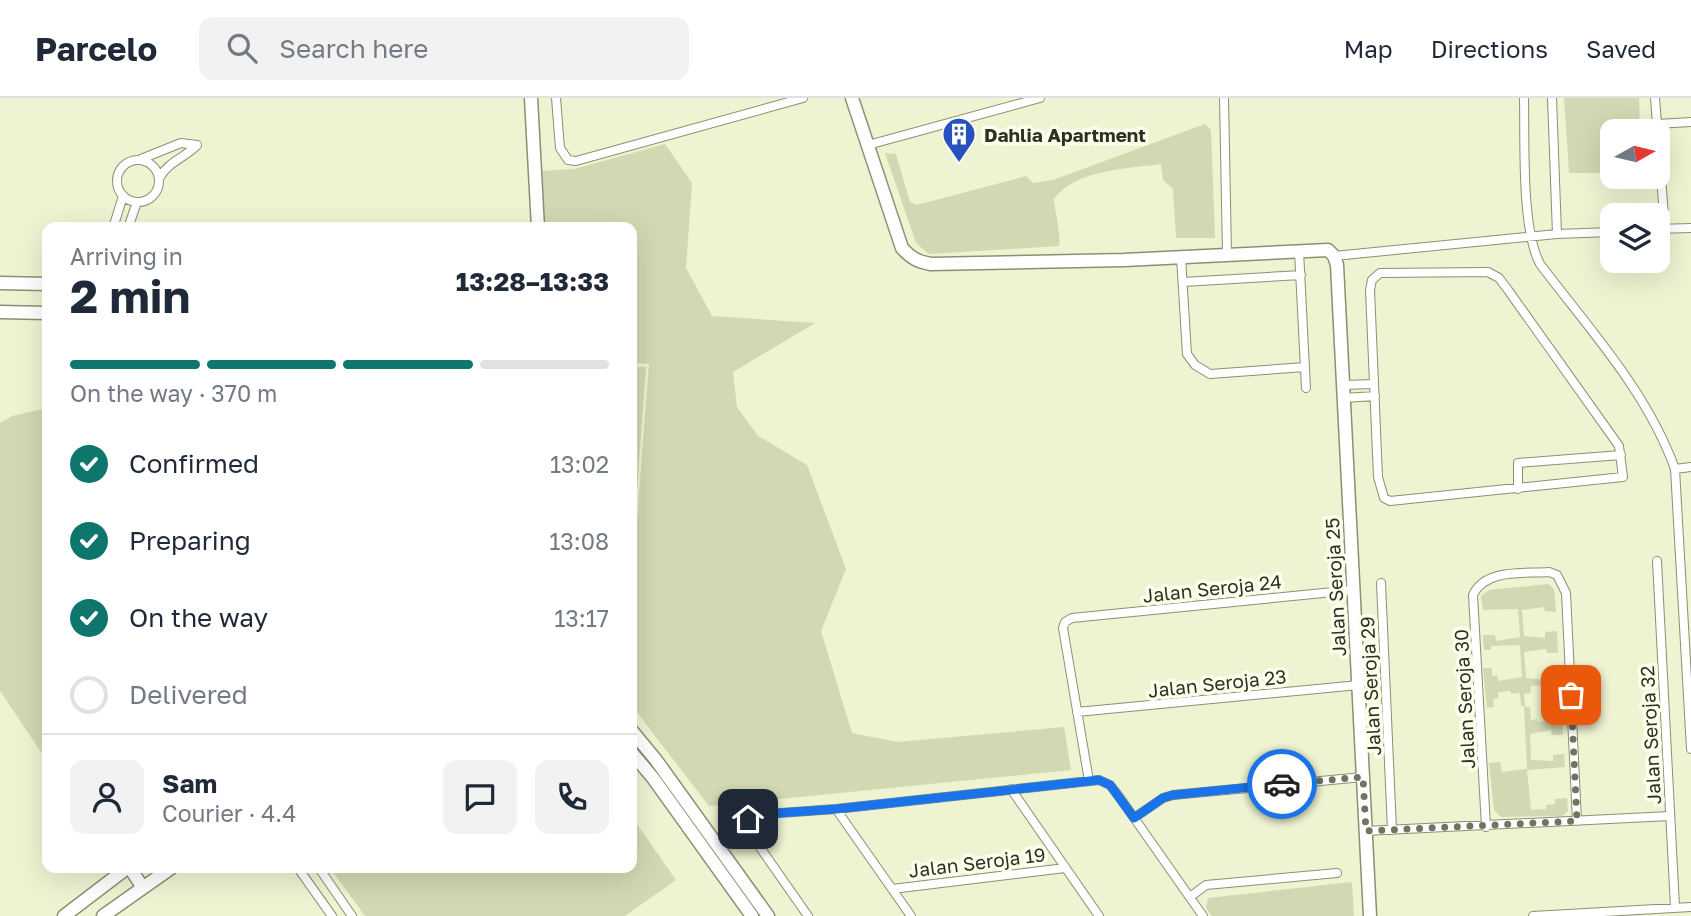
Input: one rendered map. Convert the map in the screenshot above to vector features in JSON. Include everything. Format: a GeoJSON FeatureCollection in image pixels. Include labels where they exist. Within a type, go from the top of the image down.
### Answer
{"type":"FeatureCollection","features":[{"type":"Feature","properties":{"kind":"street"},"geometry":{"type":"LineString","coordinates":[[531,98],[538,222]]}},
{"type":"Feature","properties":{"kind":"street"},"geometry":{"type":"LineString","coordinates":[[556,98],[560,148],[568,160],[803,98]]}},
{"type":"Feature","properties":{"kind":"street"},"geometry":{"type":"LineString","coordinates":[[852,98],[902,248],[919,262],[931,264],[1181,257],[1328,250],[1335,256],[1557,234],[1600,232]]}},
{"type":"Feature","properties":{"kind":"street"},"geometry":{"type":"LineString","coordinates":[[868,145],[1040,98]]}},
{"type":"Feature","properties":{"kind":"street"},"geometry":{"type":"LineString","coordinates":[[1224,98],[1227,254]]}},
{"type":"Feature","properties":{"kind":"street"},"geometry":{"type":"LineString","coordinates":[[1524,98],[1533,250],[1540,264],[1626,376],[1667,446],[1675,469],[1691,749]]}},
{"type":"Feature","properties":{"kind":"street"},"geometry":{"type":"LineString","coordinates":[[1552,98],[1557,234]]}},
{"type":"Feature","properties":{"kind":"street"},"geometry":{"type":"LineString","coordinates":[[1655,98],[1657,119]]}},
{"type":"Feature","properties":{"kind":"street"},"geometry":{"type":"LineString","coordinates":[[1670,123],[1691,122]]}},
{"type":"Feature","properties":{"kind":"street"},"geometry":{"type":"LineString","coordinates":[[181,143],[197,145],[167,166],[152,197],[137,202],[123,196],[118,186],[119,172],[128,162],[141,159],[181,143]]}},
{"type":"Feature","properties":{"kind":"street"},"geometry":{"type":"LineString","coordinates":[[141,159],[154,165],[160,177]]}},
{"type":"Feature","properties":{"kind":"street"},"geometry":{"type":"LineString","coordinates":[[115,222],[123,196]]}},
{"type":"Feature","properties":{"kind":"street"},"geometry":{"type":"LineString","coordinates":[[130,222],[137,202]]}},
{"type":"Feature","properties":{"kind":"street"},"geometry":{"type":"LineString","coordinates":[[1670,229],[1691,228]]}},
{"type":"Feature","properties":{"kind":"street"},"geometry":{"type":"LineString","coordinates":[[1300,251],[1306,388]]}},
{"type":"Feature","properties":{"kind":"street","name":"Jalan Seroja 25"},"geometry":{"type":"LineString","coordinates":[[1335,256],[1370,916]]}},
{"type":"Feature","properties":{"kind":"street"},"geometry":{"type":"LineString","coordinates":[[1181,257],[1187,354],[1195,365],[1210,374],[1305,367]]}},
{"type":"Feature","properties":{"kind":"street"},"geometry":{"type":"LineString","coordinates":[[1488,272],[1499,278],[1619,446],[1623,477],[1396,502],[1384,498],[1378,477],[1375,396],[1370,290],[1372,279],[1380,273],[1488,272]]}},
{"type":"Feature","properties":{"kind":"street"},"geometry":{"type":"LineString","coordinates":[[1182,282],[1301,275]]}},
{"type":"Feature","properties":{"kind":"street"},"geometry":{"type":"LineString","coordinates":[[0,283],[42,284]]}},
{"type":"Feature","properties":{"kind":"street"},"geometry":{"type":"LineString","coordinates":[[0,312],[42,313]]}},
{"type":"Feature","properties":{"kind":"street"},"geometry":{"type":"LineString","coordinates":[[1344,391],[1374,384]]}},
{"type":"Feature","properties":{"kind":"street"},"geometry":{"type":"LineString","coordinates":[[1344,391],[1375,396]]}},
{"type":"Feature","properties":{"kind":"street"},"geometry":{"type":"LineString","coordinates":[[1518,489],[1518,463],[1621,455]]}},
{"type":"Feature","properties":{"kind":"street"},"geometry":{"type":"LineString","coordinates":[[1675,469],[1691,467]]}},
{"type":"Feature","properties":{"kind":"street","name":"Jalan Seroja 32"},"geometry":{"type":"LineString","coordinates":[[1657,561],[1675,907]]}},
{"type":"Feature","properties":{"kind":"street","name":"Jalan Seroja 30"},"geometry":{"type":"LineString","coordinates":[[1486,827],[1474,595],[1477,587],[1490,577],[1549,572],[1557,575],[1566,593],[1577,821]]}},
{"type":"Feature","properties":{"kind":"street","name":"Jalan Seroja 29"},"geometry":{"type":"LineString","coordinates":[[1381,583],[1392,830]]}},
{"type":"Feature","properties":{"kind":"street","name":"Jalan Seroja 24"},"geometry":{"type":"LineString","coordinates":[[1077,712],[1063,628],[1065,622],[1072,618],[1354,590]]}},
{"type":"Feature","properties":{"kind":"street","name":"Jalan Seroja 23"},"geometry":{"type":"LineString","coordinates":[[1077,712],[1359,685]]}},
{"type":"Feature","properties":{"kind":"street"},"geometry":{"type":"LineString","coordinates":[[1077,712],[1089,781]]}},
{"type":"Feature","properties":{"kind":"street"},"geometry":{"type":"LineString","coordinates":[[637,737],[768,916]]}},
{"type":"Feature","properties":{"kind":"street"},"geometry":{"type":"LineString","coordinates":[[637,759],[752,916]]}},
{"type":"Feature","properties":{"kind":"street"},"geometry":{"type":"LineString","coordinates":[[1134,818],[1163,798],[1173,795],[1363,777]]}},
{"type":"Feature","properties":{"kind":"street"},"geometry":{"type":"LineString","coordinates":[[808,916],[752,835],[748,819],[753,815],[836,809],[1099,780],[1110,785],[1203,916]]}},
{"type":"Feature","properties":{"kind":"street"},"geometry":{"type":"LineString","coordinates":[[1011,789],[1099,916]]}},
{"type":"Feature","properties":{"kind":"street"},"geometry":{"type":"LineString","coordinates":[[836,809],[911,916]]}},
{"type":"Feature","properties":{"kind":"street"},"geometry":{"type":"LineString","coordinates":[[1366,831],[1670,816]]}},
{"type":"Feature","properties":{"kind":"street","name":"Jalan Seroja 19"},"geometry":{"type":"LineString","coordinates":[[892,889],[1065,867]]}},
{"type":"Feature","properties":{"kind":"street"},"geometry":{"type":"LineString","coordinates":[[64,916],[121,873]]}},
{"type":"Feature","properties":{"kind":"street"},"geometry":{"type":"LineString","coordinates":[[132,873],[144,888]]}},
{"type":"Feature","properties":{"kind":"street"},"geometry":{"type":"LineString","coordinates":[[103,916],[164,873]]}},
{"type":"Feature","properties":{"kind":"street"},"geometry":{"type":"LineString","coordinates":[[302,873],[332,916]]}},
{"type":"Feature","properties":{"kind":"street"},"geometry":{"type":"LineString","coordinates":[[322,873],[352,916]]}},
{"type":"Feature","properties":{"kind":"street"},"geometry":{"type":"LineString","coordinates":[[1190,897],[1206,884],[1337,873]]}},
{"type":"Feature","properties":{"kind":"street"},"geometry":{"type":"LineString","coordinates":[[1533,916],[1691,907]]}},
{"type":"Feature","properties":{"kind":"green space"},"geometry":{"type":"Polygon","coordinates":[[[1564,98],[1639,98],[1640,119],[1600,119],[1600,173],[1569,173],[1564,98]]]}},
{"type":"Feature","properties":{"kind":"green space"},"geometry":{"type":"Polygon","coordinates":[[[1205,124],[1211,130],[1215,238],[1176,238],[1173,189],[1163,180],[1161,164],[1103,172],[1064,189],[1054,199],[1059,246],[929,254],[916,243],[885,153],[896,154],[910,202],[917,205],[1026,176],[1033,183],[1053,180],[1205,124]]]}},
{"type":"Feature","properties":{"kind":"green space"},"geometry":{"type":"Polygon","coordinates":[[[665,144],[692,183],[686,268],[712,316],[815,323],[733,372],[737,407],[758,436],[807,465],[846,569],[821,631],[852,733],[897,742],[1064,727],[1071,770],[709,806],[637,712],[637,519],[649,364],[637,363],[637,222],[543,222],[539,171],[574,169],[665,144]]]}},
{"type":"Feature","properties":{"kind":"green space"},"geometry":{"type":"Polygon","coordinates":[[[637,367],[646,367],[637,491],[637,367]]]}},
{"type":"Feature","properties":{"kind":"green space"},"geometry":{"type":"Polygon","coordinates":[[[42,409],[42,754],[0,691],[0,423],[12,416],[42,409]]]}},
{"type":"Feature","properties":{"kind":"green space"},"geometry":{"type":"Polygon","coordinates":[[[1548,584],[1554,589],[1556,612],[1545,611],[1544,607],[1522,610],[1524,636],[1545,638],[1545,632],[1557,631],[1558,653],[1547,653],[1546,649],[1524,652],[1526,678],[1547,680],[1547,674],[1560,673],[1561,695],[1549,695],[1548,685],[1531,686],[1531,693],[1524,694],[1525,707],[1530,707],[1531,720],[1537,719],[1538,722],[1550,721],[1550,715],[1562,715],[1563,735],[1552,735],[1551,730],[1530,734],[1531,760],[1553,761],[1553,755],[1564,754],[1565,767],[1527,770],[1531,810],[1546,809],[1546,805],[1555,804],[1555,799],[1567,798],[1568,811],[1562,816],[1501,817],[1494,810],[1489,763],[1500,762],[1502,772],[1527,769],[1524,706],[1521,706],[1520,693],[1511,694],[1510,691],[1498,692],[1498,698],[1493,699],[1494,707],[1487,708],[1483,668],[1492,668],[1492,676],[1497,675],[1498,681],[1522,677],[1520,645],[1491,646],[1491,650],[1484,650],[1483,635],[1495,635],[1496,641],[1520,637],[1518,609],[1483,610],[1481,596],[1489,590],[1548,584]]]}},
{"type":"Feature","properties":{"kind":"green space"},"geometry":{"type":"Polygon","coordinates":[[[637,824],[676,880],[625,916],[365,916],[334,873],[637,873],[637,824]]]}},
{"type":"Feature","properties":{"kind":"green space"},"geometry":{"type":"Polygon","coordinates":[[[1352,882],[1354,916],[1212,916],[1206,908],[1208,898],[1352,882]]]}},
{"type":"Feature","properties":{"kind":"way so far"},"geometry":{"type":"LineString","coordinates":[[1282,784],[1363,777],[1366,831],[1577,821],[1571,695]]}},
{"type":"Feature","properties":{"kind":"place","name":"Dahlia Apartment"},"geometry":{"type":"Point","coordinates":[959,164]}},
{"type":"Feature","properties":{"kind":"route"},"geometry":{"type":"LineString","coordinates":[[748,819],[753,815],[836,809],[1099,780],[1110,785],[1134,818],[1163,798],[1173,795],[1282,784]]}}]}
